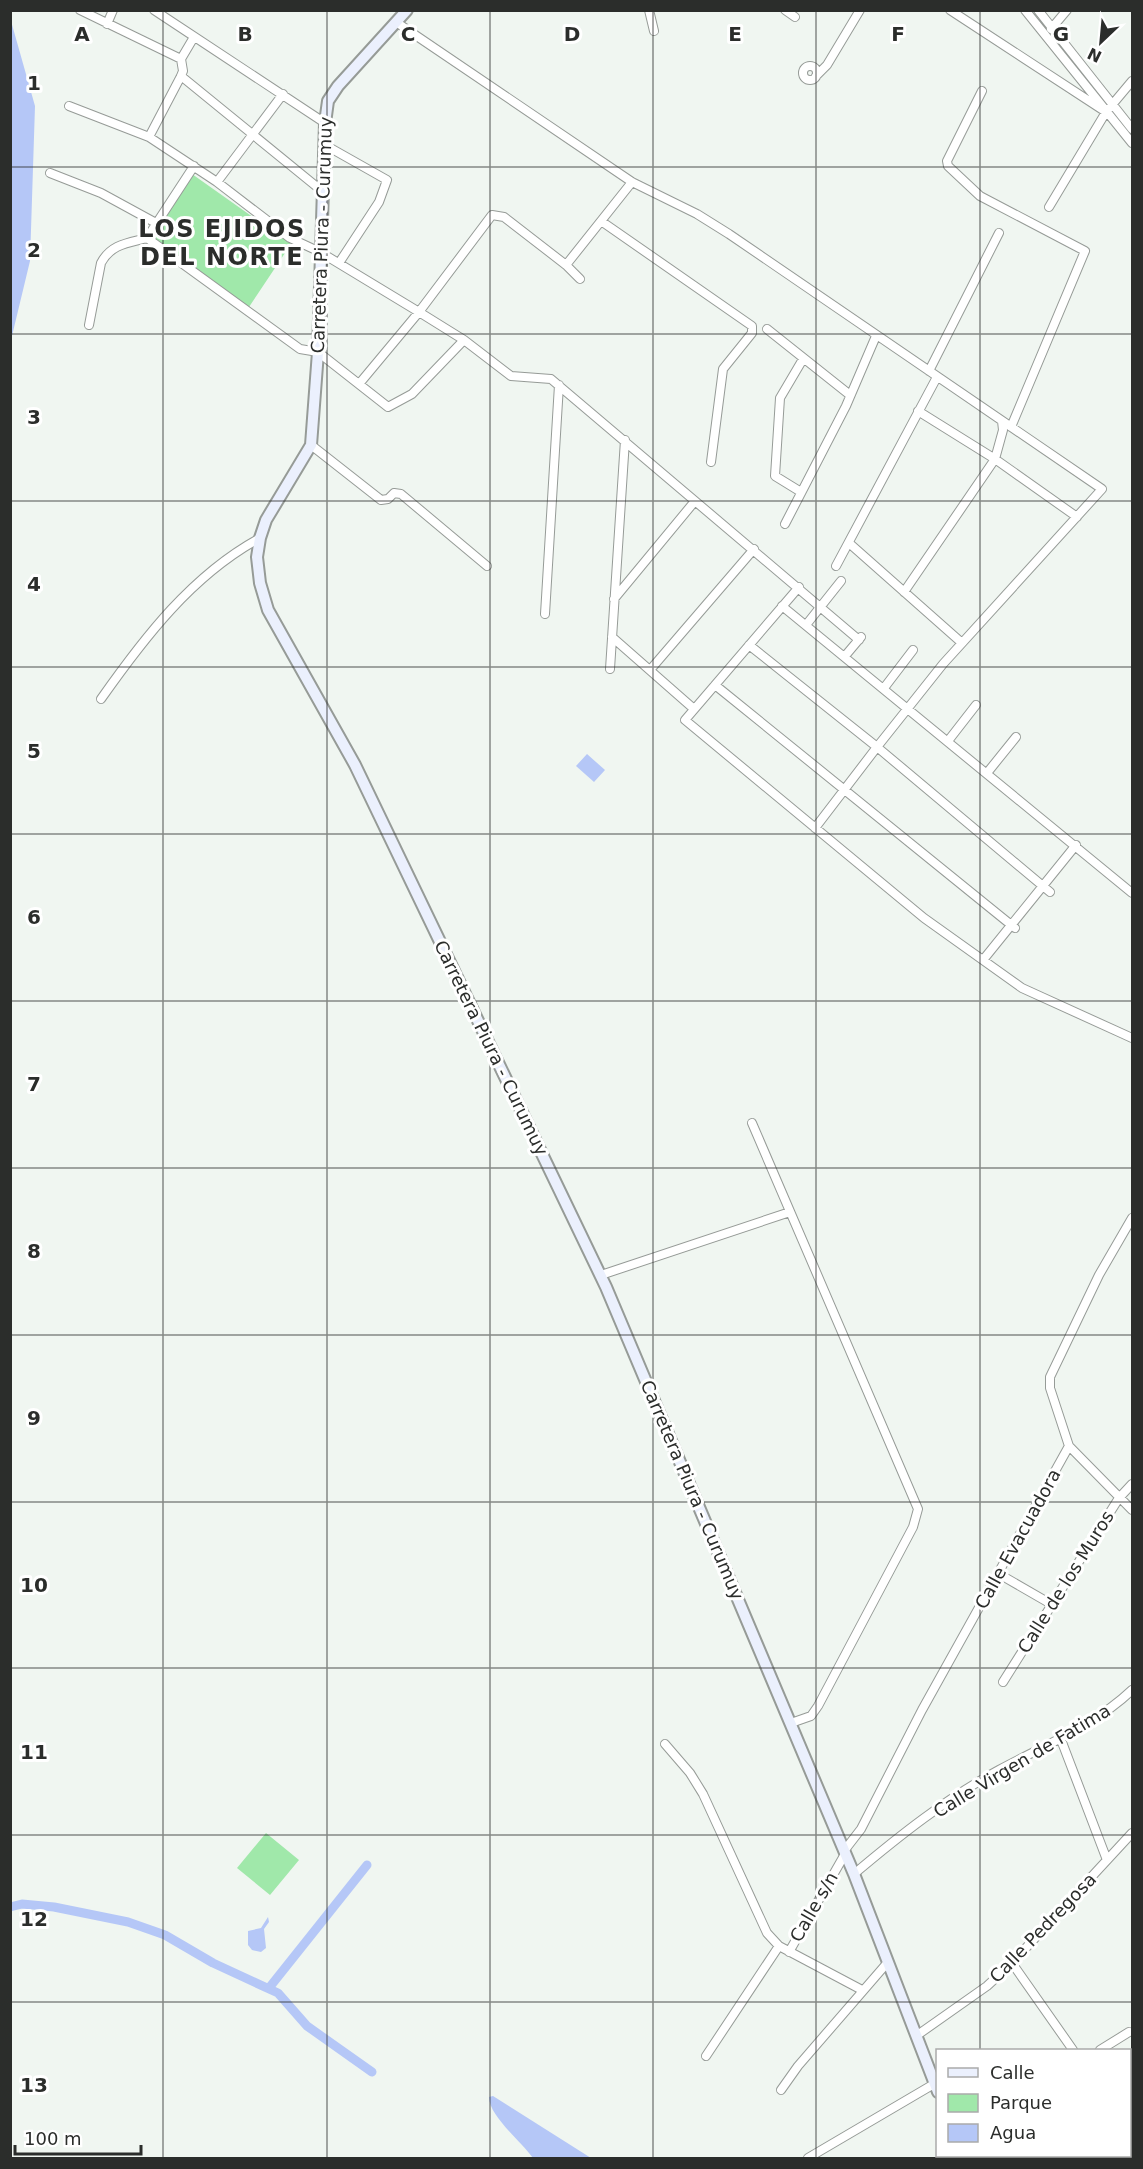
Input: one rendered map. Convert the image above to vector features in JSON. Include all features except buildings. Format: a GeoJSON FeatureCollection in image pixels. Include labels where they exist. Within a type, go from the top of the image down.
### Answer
{"type":"FeatureCollection","features":[{"type":"Feature","properties":{"kind":"main road","name":"Carretera Piura - Curumuy"},"geometry":{"type":"LineString","coordinates":[[400,14],[332,93],[325,123],[318,352],[311,445],[266,520],[257,557],[260,584],[268,610],[355,765],[601,1275],[854,1874],[936,2088]]}},
{"type":"Feature","properties":{"kind":"street"},"geometry":{"type":"LineString","coordinates":[[80,10],[181,58]]}},
{"type":"Feature","properties":{"kind":"street"},"geometry":{"type":"LineString","coordinates":[[106,24],[113,10]]}},
{"type":"Feature","properties":{"kind":"street"},"geometry":{"type":"LineString","coordinates":[[154,10],[325,123]]}},
{"type":"Feature","properties":{"kind":"street"},"geometry":{"type":"LineString","coordinates":[[649,10],[654,31]]}},
{"type":"Feature","properties":{"kind":"street"},"geometry":{"type":"LineString","coordinates":[[785,10],[795,17]]}},
{"type":"Feature","properties":{"kind":"street"},"geometry":{"type":"LineString","coordinates":[[827,65],[806,68],[804,76],[811,80],[827,65],[861,10]]}},
{"type":"Feature","properties":{"kind":"street"},"geometry":{"type":"LineString","coordinates":[[950,10],[1107,112]]}},
{"type":"Feature","properties":{"kind":"street"},"geometry":{"type":"LineString","coordinates":[[1025,10],[1132,143]]}},
{"type":"Feature","properties":{"kind":"street"},"geometry":{"type":"LineString","coordinates":[[1038,10],[1132,129]]}},
{"type":"Feature","properties":{"kind":"street"},"geometry":{"type":"LineString","coordinates":[[1046,35],[1067,10]]}},
{"type":"Feature","properties":{"kind":"street"},"geometry":{"type":"LineString","coordinates":[[400,14],[632,182],[697,214],[721,229],[1102,489],[962,643],[877,747],[815,828]]}},
{"type":"Feature","properties":{"kind":"street"},"geometry":{"type":"LineString","coordinates":[[149,137],[181,76],[183,71],[181,58],[194,37]]}},
{"type":"Feature","properties":{"kind":"street"},"geometry":{"type":"LineString","coordinates":[[813,67],[817,72],[816,76]]}},
{"type":"Feature","properties":{"kind":"street"},"geometry":{"type":"LineString","coordinates":[[181,76],[322,191]]}},
{"type":"Feature","properties":{"kind":"street"},"geometry":{"type":"LineString","coordinates":[[1049,207],[1112,104],[1132,81]]}},
{"type":"Feature","properties":{"kind":"street"},"geometry":{"type":"LineString","coordinates":[[982,91],[947,161],[948,166],[980,196],[1085,251],[1011,427]]}},
{"type":"Feature","properties":{"kind":"street"},"geometry":{"type":"LineString","coordinates":[[217,182],[283,94]]}},
{"type":"Feature","properties":{"kind":"street"},"geometry":{"type":"LineString","coordinates":[[69,106],[149,137],[217,182],[290,238],[339,263],[464,340],[512,376],[545,377],[559,385],[799,587],[820,608],[860,639],[844,656]]}},
{"type":"Feature","properties":{"kind":"street"},"geometry":{"type":"LineString","coordinates":[[325,145],[387,180],[379,202],[339,263]]}},
{"type":"Feature","properties":{"kind":"street"},"geometry":{"type":"LineString","coordinates":[[89,325],[101,263],[105,255],[116,246],[147,238],[194,166]]}},
{"type":"Feature","properties":{"kind":"street"},"geometry":{"type":"LineString","coordinates":[[50,173],[101,193],[156,223]]}},
{"type":"Feature","properties":{"kind":"street"},"geometry":{"type":"LineString","coordinates":[[566,265],[632,182]]}},
{"type":"Feature","properties":{"kind":"street"},"geometry":{"type":"LineString","coordinates":[[359,384],[418,312],[492,215],[504,217],[566,265],[580,279]]}},
{"type":"Feature","properties":{"kind":"street"},"geometry":{"type":"LineString","coordinates":[[601,220],[752,326],[752,333],[723,369],[711,462]]}},
{"type":"Feature","properties":{"kind":"street"},"geometry":{"type":"LineString","coordinates":[[929,371],[999,233]]}},
{"type":"Feature","properties":{"kind":"street"},"geometry":{"type":"LineString","coordinates":[[147,238],[300,349],[318,352],[388,407],[412,394],[464,340]]}},
{"type":"Feature","properties":{"kind":"street"},"geometry":{"type":"LineString","coordinates":[[766,329],[850,395]]}},
{"type":"Feature","properties":{"kind":"street"},"geometry":{"type":"LineString","coordinates":[[785,524],[850,395],[876,336]]}},
{"type":"Feature","properties":{"kind":"street"},"geometry":{"type":"LineString","coordinates":[[801,492],[775,476],[780,398],[803,359]]}},
{"type":"Feature","properties":{"kind":"street"},"geometry":{"type":"LineString","coordinates":[[836,566],[937,377]]}},
{"type":"Feature","properties":{"kind":"street"},"geometry":{"type":"LineString","coordinates":[[545,615],[559,385]]}},
{"type":"Feature","properties":{"kind":"street"},"geometry":{"type":"LineString","coordinates":[[918,411],[995,459],[1077,517]]}},
{"type":"Feature","properties":{"kind":"street"},"geometry":{"type":"LineString","coordinates":[[904,592],[995,459],[1003,430],[1002,421]]}},
{"type":"Feature","properties":{"kind":"street"},"geometry":{"type":"LineString","coordinates":[[610,669],[625,440]]}},
{"type":"Feature","properties":{"kind":"street"},"geometry":{"type":"LineString","coordinates":[[311,445],[381,500],[388,500],[394,493],[401,494],[487,566]]}},
{"type":"Feature","properties":{"kind":"street"},"geometry":{"type":"LineString","coordinates":[[614,600],[695,501]]}},
{"type":"Feature","properties":{"kind":"street"},"geometry":{"type":"LineString","coordinates":[[101,699],[143,639],[178,602],[233,552],[260,538]]}},
{"type":"Feature","properties":{"kind":"street"},"geometry":{"type":"LineString","coordinates":[[849,543],[962,643]]}},
{"type":"Feature","properties":{"kind":"street"},"geometry":{"type":"LineString","coordinates":[[651,670],[754,549]]}},
{"type":"Feature","properties":{"kind":"street"},"geometry":{"type":"LineString","coordinates":[[806,625],[841,581]]}},
{"type":"Feature","properties":{"kind":"street"},"geometry":{"type":"LineString","coordinates":[[799,587],[685,720],[924,918],[983,960],[1038,997],[1132,1038]]}},
{"type":"Feature","properties":{"kind":"street"},"geometry":{"type":"LineString","coordinates":[[782,606],[1132,893]]}},
{"type":"Feature","properties":{"kind":"street"},"geometry":{"type":"LineString","coordinates":[[612,637],[694,709]]}},
{"type":"Feature","properties":{"kind":"street"},"geometry":{"type":"LineString","coordinates":[[749,645],[877,747],[1050,892]]}},
{"type":"Feature","properties":{"kind":"street"},"geometry":{"type":"LineString","coordinates":[[884,688],[913,650]]}},
{"type":"Feature","properties":{"kind":"street"},"geometry":{"type":"LineString","coordinates":[[715,685],[1013,926]]}},
{"type":"Feature","properties":{"kind":"street"},"geometry":{"type":"LineString","coordinates":[[948,741],[976,705]]}},
{"type":"Feature","properties":{"kind":"street"},"geometry":{"type":"LineString","coordinates":[[987,773],[1016,737]]}},
{"type":"Feature","properties":{"kind":"street"},"geometry":{"type":"LineString","coordinates":[[983,960],[1013,926],[1076,845]]}},
{"type":"Feature","properties":{"kind":"street"},"geometry":{"type":"LineString","coordinates":[[753,1123],[918,1509],[913,1527],[818,1706],[811,1716],[791,1723]]}},
{"type":"Feature","properties":{"kind":"street"},"geometry":{"type":"LineString","coordinates":[[601,1275],[790,1212]]}},
{"type":"Feature","properties":{"kind":"street"},"geometry":{"type":"LineString","coordinates":[[1132,1218],[1099,1275],[1050,1377],[1050,1388],[1069,1446],[1132,1510]]}},
{"type":"Feature","properties":{"kind":"street","name":"Calle Evacuadora"},"geometry":{"type":"LineString","coordinates":[[844,1852],[861,1830],[922,1710],[1069,1446]]}},
{"type":"Feature","properties":{"kind":"street","name":"Calle de los Muros"},"geometry":{"type":"LineString","coordinates":[[1003,1682],[1119,1498],[1132,1484]]}},
{"type":"Feature","properties":{"kind":"street"},"geometry":{"type":"LineString","coordinates":[[999,1574],[1051,1604]]}},
{"type":"Feature","properties":{"kind":"street","name":"Calle Virgen de Fatima"},"geometry":{"type":"LineString","coordinates":[[854,1874],[904,1832],[997,1771],[1103,1716],[1132,1690]]}},
{"type":"Feature","properties":{"kind":"street"},"geometry":{"type":"LineString","coordinates":[[1060,1737],[1107,1860]]}},
{"type":"Feature","properties":{"kind":"street"},"geometry":{"type":"LineString","coordinates":[[665,1744],[690,1773],[703,1794],[767,1933],[779,1946],[789,1952]]}},
{"type":"Feature","properties":{"kind":"street","name":"Calle Pedregosa"},"geometry":{"type":"LineString","coordinates":[[916,2036],[987,1986],[1012,1963],[1132,1833]]}},
{"type":"Feature","properties":{"kind":"street","name":"Calle s/n"},"geometry":{"type":"LineString","coordinates":[[844,1852],[789,1952],[862,1990]]}},
{"type":"Feature","properties":{"kind":"street"},"geometry":{"type":"LineString","coordinates":[[706,2056],[779,1946]]}},
{"type":"Feature","properties":{"kind":"street"},"geometry":{"type":"LineString","coordinates":[[781,2090],[862,1990],[888,1962]]}},
{"type":"Feature","properties":{"kind":"street"},"geometry":{"type":"LineString","coordinates":[[1012,1963],[1072,2049]]}},
{"type":"Feature","properties":{"kind":"street"},"geometry":{"type":"LineString","coordinates":[[1102,2049],[1129,2032]]}},
{"type":"Feature","properties":{"kind":"street"},"geometry":{"type":"LineString","coordinates":[[808,2158],[936,2088]]}},
{"type":"Feature","properties":{"kind":"green space"},"geometry":{"type":"Polygon","coordinates":[[[192,174],[291,244],[249,307],[153,239],[192,174]]]}},
{"type":"Feature","properties":{"kind":"green space"},"geometry":{"type":"Polygon","coordinates":[[[266,1833],[299,1860],[270,1895],[237,1868],[266,1833]]]}},
{"type":"Feature","properties":{"kind":"water"},"geometry":{"type":"Polygon","coordinates":[[[11,21],[35,106],[30,261],[11,340],[11,21]]]}},
{"type":"Feature","properties":{"kind":"water"},"geometry":{"type":"Polygon","coordinates":[[[587,754],[605,770],[594,782],[576,766],[587,754]]]}},
{"type":"Feature","properties":{"kind":"water"},"geometry":{"type":"Polygon","coordinates":[[[268,1917],[269,1922],[264,1929],[266,1948],[261,1952],[252,1950],[248,1945],[248,1931],[261,1928],[268,1917]]]}},
{"type":"Feature","properties":{"kind":"water"},"geometry":{"type":"Polygon","coordinates":[[[493,2096],[591,2158],[533,2158],[494,2112],[489,2097],[493,2096]]]}},
{"type":"Feature","properties":{"kind":"waterway"},"geometry":{"type":"LineString","coordinates":[[269,1988],[367,1865]]}},
{"type":"Feature","properties":{"kind":"waterway"},"geometry":{"type":"LineString","coordinates":[[10,1907],[22,1904],[54,1907],[128,1922],[165,1935],[213,1963],[278,1993],[307,2026],[372,2072]]}},
{"type":"Feature","properties":{"kind":"district","name":"LOS EJIDOS DEL NORTE"},"geometry":{"type":"Point","coordinates":[222,243]}}]}
